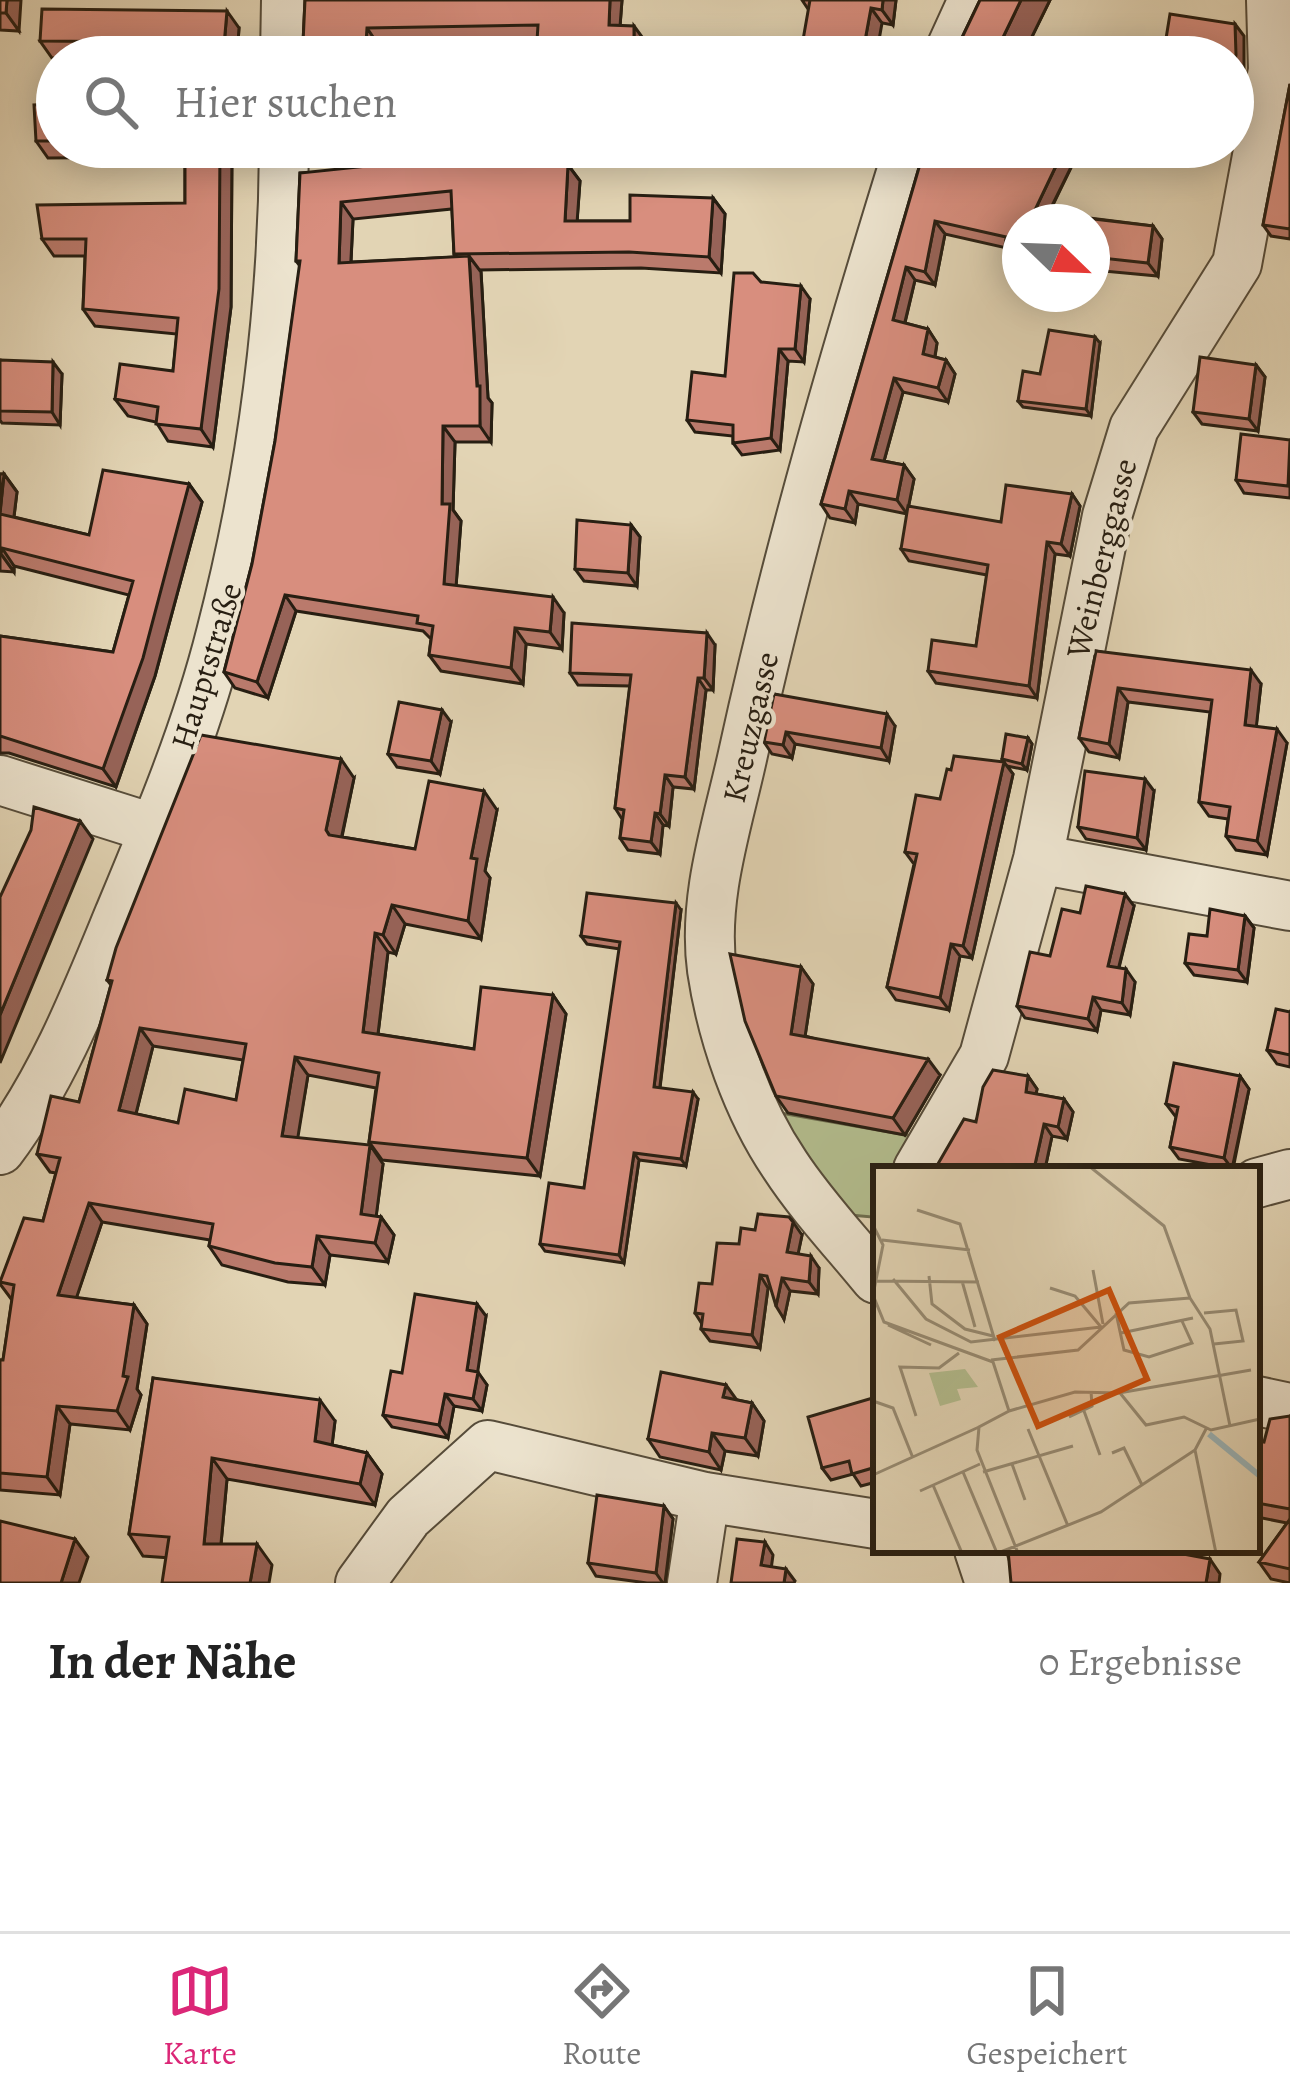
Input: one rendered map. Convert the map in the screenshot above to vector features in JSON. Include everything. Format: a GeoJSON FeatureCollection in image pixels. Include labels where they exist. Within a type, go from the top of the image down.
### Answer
{"type":"FeatureCollection","features":[{"type":"Feature","properties":{"kind":"street"},"geometry":{"type":"LineString","coordinates":[[285,36],[286,0]]}},
{"type":"Feature","properties":{"kind":"street"},"geometry":{"type":"LineString","coordinates":[[956,36],[973,0]]}},
{"type":"Feature","properties":{"kind":"street","name":"Weinberggasse"},"geometry":{"type":"LineString","coordinates":[[920,1166],[984,1056],[1038,859],[1107,516],[1134,428],[1237,264],[1274,70],[1271,0]]}},
{"type":"Feature","properties":{"kind":"street","name":"Hauptstraße"},"geometry":{"type":"LineString","coordinates":[[0,1150],[70,1027],[155,829],[221,636],[245,527],[278,307],[283,168]]}},
{"type":"Feature","properties":{"kind":"street","name":"Kreuzgasse"},"geometry":{"type":"LineString","coordinates":[[873,1275],[784,1165],[753,1107],[729,1041],[712,967],[713,890],[757,687],[802,513],[903,168]]}},
{"type":"Feature","properties":{"kind":"street"},"geometry":{"type":"LineString","coordinates":[[0,780],[155,829]]}},
{"type":"Feature","properties":{"kind":"street"},"geometry":{"type":"LineString","coordinates":[[1038,859],[1290,906]]}},
{"type":"Feature","properties":{"kind":"street"},"geometry":{"type":"LineString","coordinates":[[1260,1182],[1290,1174]]}},
{"type":"Feature","properties":{"kind":"street"},"geometry":{"type":"LineString","coordinates":[[1260,1402],[1290,1408]]}},
{"type":"Feature","properties":{"kind":"street"},"geometry":{"type":"LineString","coordinates":[[360,1583],[408,1517],[488,1445],[705,1498],[873,1524]]}},
{"type":"Feature","properties":{"kind":"street"},"geometry":{"type":"LineString","coordinates":[[692,1583],[705,1498]]}},
{"type":"Feature","properties":{"kind":"street"},"geometry":{"type":"LineString","coordinates":[[980,1553],[990,1583]]}},
{"type":"Feature","properties":{"kind":"green space"},"geometry":{"type":"Polygon","coordinates":[[[775,1112],[912,1136],[898,1166],[873,1166],[872,1217],[839,1214],[775,1112]]]}},
{"type":"Feature","properties":{"kind":"building"},"geometry":{"type":"Polygon","coordinates":[[[305,0],[610,0],[609,25],[634,26],[634,36],[537,36],[538,25],[367,28],[366,36],[303,36],[305,0]]]}},
{"type":"Feature","properties":{"kind":"building"},"geometry":{"type":"Polygon","coordinates":[[[810,0],[883,0],[882,10],[871,8],[866,36],[804,36],[810,0]]]}},
{"type":"Feature","properties":{"kind":"building"},"geometry":{"type":"Polygon","coordinates":[[[980,0],[1021,0],[1004,36],[963,36],[980,0]]]}},
{"type":"Feature","properties":{"kind":"building"},"geometry":{"type":"Polygon","coordinates":[[[42,9],[227,11],[225,36],[40,36],[42,9]]]}},
{"type":"Feature","properties":{"kind":"building"},"geometry":{"type":"Polygon","coordinates":[[[1170,14],[1235,24],[1235,36],[1166,36],[1170,14]]]}},
{"type":"Feature","properties":{"kind":"building"},"geometry":{"type":"Polygon","coordinates":[[[1290,84],[1290,229],[1263,225],[1290,84]]]}},
{"type":"Feature","properties":{"kind":"building"},"geometry":{"type":"Polygon","coordinates":[[[185,168],[220,168],[219,289],[201,429],[156,424],[158,407],[115,399],[120,364],[173,371],[178,318],[83,309],[86,239],[42,239],[37,205],[185,203],[185,168]]]}},
{"type":"Feature","properties":{"kind":"building"},"geometry":{"type":"Polygon","coordinates":[[[348,168],[568,168],[565,221],[630,221],[630,195],[713,198],[709,257],[629,252],[454,254],[451,191],[341,202],[339,263],[469,256],[480,426],[443,426],[442,504],[450,504],[444,584],[553,597],[550,632],[515,628],[511,668],[429,655],[433,626],[417,623],[418,616],[285,595],[257,682],[224,672],[252,564],[275,441],[300,261],[296,261],[300,173],[348,168]]]}},
{"type":"Feature","properties":{"kind":"building"},"geometry":{"type":"Polygon","coordinates":[[[919,168],[1055,168],[1038,204],[1002,204],[1002,236],[935,221],[925,272],[906,267],[893,320],[928,329],[923,354],[946,360],[938,388],[894,378],[872,459],[904,465],[897,500],[849,491],[845,509],[821,504],[919,168]]]}},
{"type":"Feature","properties":{"kind":"building"},"geometry":{"type":"Polygon","coordinates":[[[1110,221],[1153,226],[1148,263],[1110,259],[1110,221]]]}},
{"type":"Feature","properties":{"kind":"building"},"geometry":{"type":"Polygon","coordinates":[[[734,273],[753,273],[761,282],[801,286],[795,349],[779,349],[771,438],[733,443],[733,425],[687,420],[692,372],[725,376],[734,273]]]}},
{"type":"Feature","properties":{"kind":"building"},"geometry":{"type":"Polygon","coordinates":[[[1049,330],[1095,337],[1086,409],[1018,401],[1023,371],[1040,374],[1049,330]]]}},
{"type":"Feature","properties":{"kind":"building"},"geometry":{"type":"Polygon","coordinates":[[[1200,357],[1256,365],[1249,419],[1193,412],[1200,357]]]}},
{"type":"Feature","properties":{"kind":"building"},"geometry":{"type":"Polygon","coordinates":[[[0,360],[53,362],[52,412],[0,411],[0,360]]]}},
{"type":"Feature","properties":{"kind":"building"},"geometry":{"type":"Polygon","coordinates":[[[1241,434],[1290,440],[1288,486],[1236,480],[1241,434]]]}},
{"type":"Feature","properties":{"kind":"building"},"geometry":{"type":"Polygon","coordinates":[[[103,470],[189,484],[143,658],[103,769],[0,736],[0,636],[113,652],[133,581],[2,548],[0,554],[0,514],[89,535],[103,470]]]}},
{"type":"Feature","properties":{"kind":"building"},"geometry":{"type":"Polygon","coordinates":[[[1006,485],[1072,494],[1061,544],[1047,542],[1029,686],[928,671],[932,640],[976,646],[988,565],[901,549],[908,506],[1001,522],[1006,485]]]}},
{"type":"Feature","properties":{"kind":"building"},"geometry":{"type":"Polygon","coordinates":[[[577,520],[631,525],[628,573],[575,569],[577,520]]]}},
{"type":"Feature","properties":{"kind":"building"},"geometry":{"type":"Polygon","coordinates":[[[572,623],[707,633],[704,678],[698,678],[685,777],[665,775],[651,842],[620,838],[624,810],[615,808],[631,675],[570,673],[572,623]]]}},
{"type":"Feature","properties":{"kind":"building"},"geometry":{"type":"Polygon","coordinates":[[[1096,651],[1251,670],[1245,725],[1277,729],[1257,841],[1226,836],[1230,807],[1199,802],[1212,700],[1118,688],[1109,744],[1079,738],[1096,651]]]}},
{"type":"Feature","properties":{"kind":"building"},"geometry":{"type":"Polygon","coordinates":[[[774,694],[887,714],[881,748],[786,732],[783,745],[764,742],[774,694]]]}},
{"type":"Feature","properties":{"kind":"building"},"geometry":{"type":"Polygon","coordinates":[[[399,702],[442,710],[431,761],[388,754],[399,702]]]}},
{"type":"Feature","properties":{"kind":"building"},"geometry":{"type":"Polygon","coordinates":[[[1006,734],[1028,738],[1022,764],[1002,759],[1006,734]]]}},
{"type":"Feature","properties":{"kind":"building"},"geometry":{"type":"Polygon","coordinates":[[[201,735],[341,759],[326,830],[329,835],[415,849],[429,781],[484,791],[471,858],[477,859],[468,921],[392,905],[383,935],[375,933],[363,1032],[474,1049],[481,987],[553,995],[527,1158],[369,1142],[379,1073],[295,1057],[282,1136],[370,1145],[361,1214],[381,1217],[375,1243],[317,1236],[312,1267],[275,1263],[209,1246],[213,1224],[89,1203],[58,1295],[134,1305],[123,1376],[128,1377],[117,1411],[57,1406],[47,1477],[0,1473],[0,1360],[14,1285],[0,1282],[24,1218],[43,1221],[60,1158],[37,1154],[51,1096],[79,1102],[112,981],[107,980],[201,735]],[[140,1028],[119,1110],[178,1123],[185,1089],[236,1100],[246,1044],[140,1028]]]}},
{"type":"Feature","properties":{"kind":"building"},"geometry":{"type":"Polygon","coordinates":[[[954,756],[1004,762],[963,946],[951,944],[940,998],[887,987],[917,854],[905,852],[916,795],[940,799],[954,756]]]}},
{"type":"Feature","properties":{"kind":"building"},"geometry":{"type":"Polygon","coordinates":[[[1085,771],[1145,779],[1137,838],[1078,827],[1085,771]]]}},
{"type":"Feature","properties":{"kind":"building"},"geometry":{"type":"Polygon","coordinates":[[[34,807],[80,821],[0,1015],[0,897],[31,830],[34,807]]]}},
{"type":"Feature","properties":{"kind":"building"},"geometry":{"type":"Polygon","coordinates":[[[1086,886],[1125,894],[1108,966],[1126,969],[1122,1003],[1093,997],[1088,1019],[1017,1006],[1030,952],[1050,956],[1062,909],[1080,913],[1086,886]]]}},
{"type":"Feature","properties":{"kind":"building"},"geometry":{"type":"Polygon","coordinates":[[[587,893],[676,903],[654,1087],[693,1092],[681,1159],[634,1153],[619,1255],[540,1244],[549,1183],[584,1188],[620,942],[581,936],[587,893]]]}},
{"type":"Feature","properties":{"kind":"building"},"geometry":{"type":"Polygon","coordinates":[[[1210,909],[1245,916],[1238,970],[1185,963],[1189,934],[1207,936],[1210,909]]]}},
{"type":"Feature","properties":{"kind":"building"},"geometry":{"type":"Polygon","coordinates":[[[730,954],[801,967],[791,1034],[928,1059],[893,1118],[776,1096],[745,1021],[730,954]]]}},
{"type":"Feature","properties":{"kind":"building"},"geometry":{"type":"Polygon","coordinates":[[[1276,1009],[1290,1012],[1290,1055],[1267,1050],[1276,1009]]]}},
{"type":"Feature","properties":{"kind":"building"},"geometry":{"type":"Polygon","coordinates":[[[1174,1063],[1240,1076],[1224,1158],[1170,1147],[1178,1107],[1166,1104],[1174,1063]]]}},
{"type":"Feature","properties":{"kind":"building"},"geometry":{"type":"Polygon","coordinates":[[[993,1070],[1028,1076],[1026,1092],[1064,1099],[1058,1127],[1044,1124],[1035,1166],[937,1166],[964,1119],[976,1122],[983,1087],[993,1070]]]}},
{"type":"Feature","properties":{"kind":"building"},"geometry":{"type":"Polygon","coordinates":[[[758,1214],[789,1217],[793,1222],[787,1252],[811,1256],[809,1282],[782,1278],[776,1306],[767,1276],[760,1275],[752,1335],[701,1329],[703,1314],[695,1313],[699,1283],[712,1284],[717,1243],[739,1244],[741,1228],[755,1230],[758,1214]]]}},
{"type":"Feature","properties":{"kind":"building"},"geometry":{"type":"Polygon","coordinates":[[[415,1294],[477,1304],[467,1370],[478,1372],[473,1399],[445,1394],[439,1425],[383,1415],[391,1371],[402,1373],[415,1294]]]}},
{"type":"Feature","properties":{"kind":"building"},"geometry":{"type":"Polygon","coordinates":[[[661,1372],[726,1385],[723,1397],[752,1403],[745,1438],[712,1433],[709,1452],[648,1439],[661,1372]]]}},
{"type":"Feature","properties":{"kind":"building"},"geometry":{"type":"Polygon","coordinates":[[[153,1378],[320,1400],[315,1441],[367,1453],[360,1484],[212,1458],[204,1544],[257,1544],[250,1583],[162,1583],[169,1537],[129,1534],[153,1378]]]}},
{"type":"Feature","properties":{"kind":"building"},"geometry":{"type":"Polygon","coordinates":[[[873,1398],[873,1468],[852,1474],[849,1461],[822,1468],[808,1417],[873,1398]]]}},
{"type":"Feature","properties":{"kind":"building"},"geometry":{"type":"Polygon","coordinates":[[[1290,1416],[1290,1509],[1260,1504],[1260,1441],[1264,1442],[1270,1419],[1290,1416]]]}},
{"type":"Feature","properties":{"kind":"building"},"geometry":{"type":"Polygon","coordinates":[[[597,1495],[664,1506],[656,1573],[588,1563],[597,1495]]]}},
{"type":"Feature","properties":{"kind":"building"},"geometry":{"type":"Polygon","coordinates":[[[1290,1519],[1290,1569],[1259,1562],[1290,1519]]]}},
{"type":"Feature","properties":{"kind":"building"},"geometry":{"type":"Polygon","coordinates":[[[0,1521],[75,1539],[61,1583],[0,1583],[0,1521]]]}},
{"type":"Feature","properties":{"kind":"building"},"geometry":{"type":"Polygon","coordinates":[[[737,1539],[765,1542],[761,1565],[786,1569],[784,1583],[731,1583],[737,1539]]]}},
{"type":"Feature","properties":{"kind":"building"},"geometry":{"type":"Polygon","coordinates":[[[1008,1553],[1178,1553],[1210,1559],[1206,1583],[1011,1583],[1008,1553]]]}}]}
